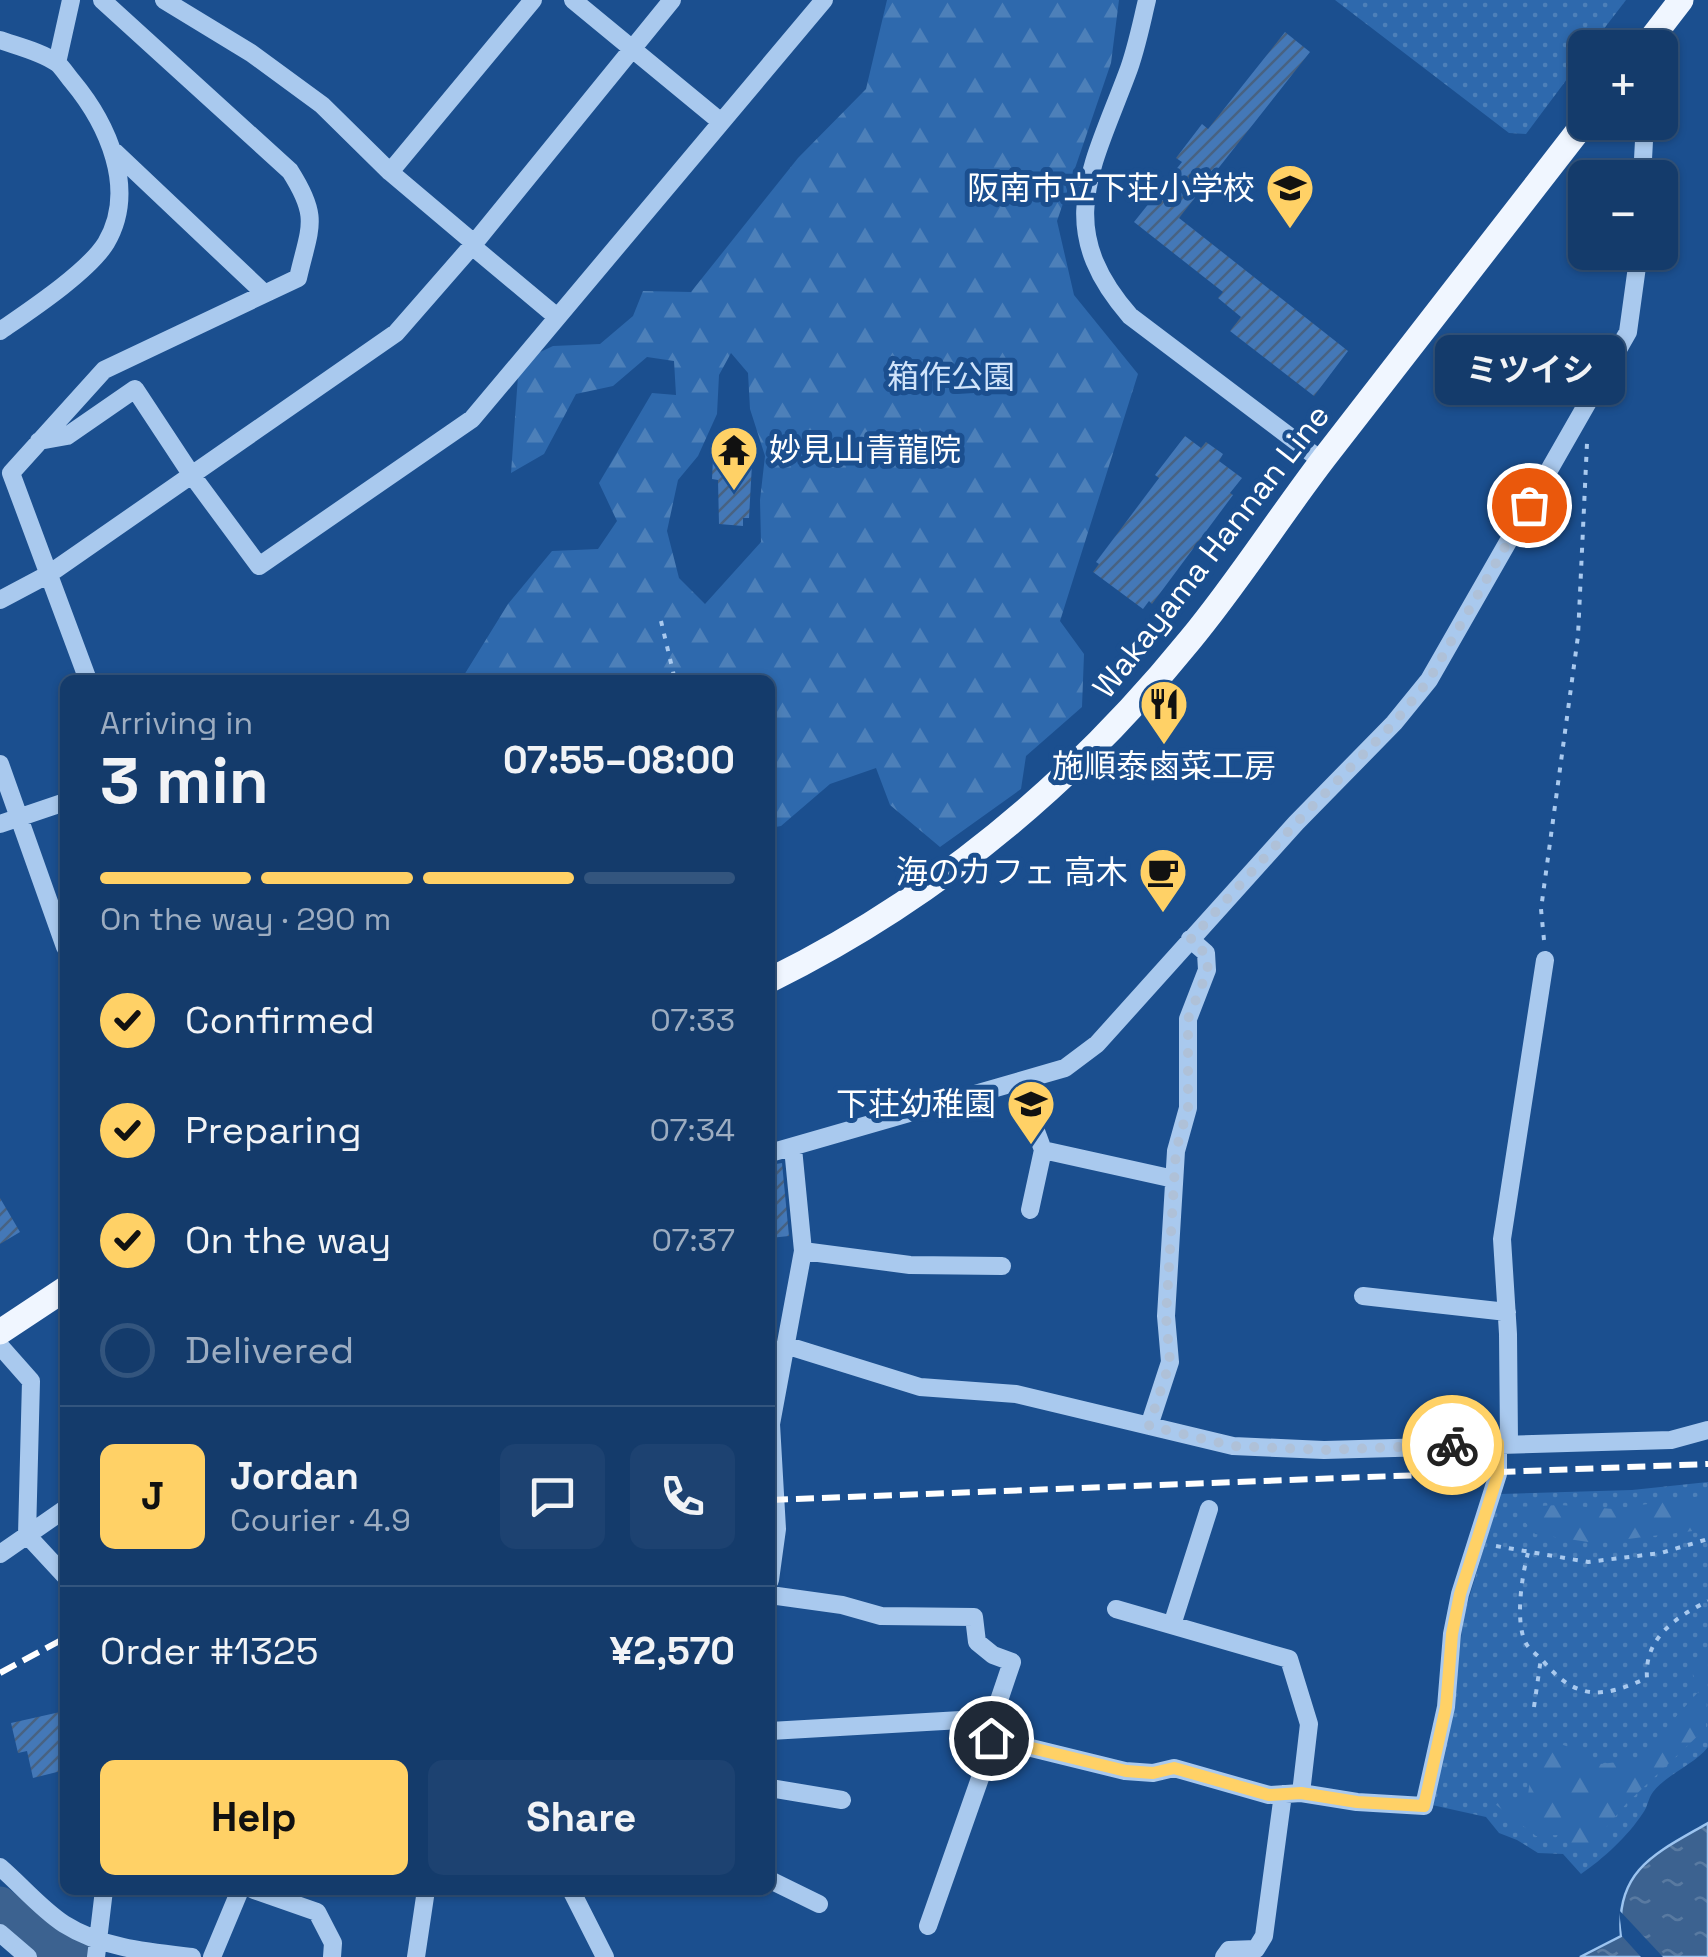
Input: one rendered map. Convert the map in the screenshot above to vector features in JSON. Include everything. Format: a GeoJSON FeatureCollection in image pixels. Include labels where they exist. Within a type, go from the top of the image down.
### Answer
{"type":"FeatureCollection","features":[{"type":"Feature","properties":{"kind":"main road"},"geometry":{"type":"LineString","coordinates":[[1658,30],[1682,0]]}},
{"type":"Feature","properties":{"kind":"main road","name":"Wakayama Hannan Line"},"geometry":{"type":"LineString","coordinates":[[775,978],[823,954],[930,889],[1037,802],[1136,706],[1193,637],[1322,461],[1572,140]]}},
{"type":"Feature","properties":{"kind":"main road"},"geometry":{"type":"LineString","coordinates":[[0,1332],[60,1292]]}},
{"type":"Feature","properties":{"kind":"street"},"geometry":{"type":"LineString","coordinates":[[56,62],[72,0]]}},
{"type":"Feature","properties":{"kind":"street"},"geometry":{"type":"LineString","coordinates":[[86,675],[11,473],[104,370],[298,278],[312,221],[308,198],[290,170],[102,0]]}},
{"type":"Feature","properties":{"kind":"street"},"geometry":{"type":"LineString","coordinates":[[164,0],[250,53],[322,105],[390,172],[556,316]]}},
{"type":"Feature","properties":{"kind":"street"},"geometry":{"type":"LineString","coordinates":[[390,172],[534,0]]}},
{"type":"Feature","properties":{"kind":"street"},"geometry":{"type":"LineString","coordinates":[[572,0],[721,122]]}},
{"type":"Feature","properties":{"kind":"street"},"geometry":{"type":"LineString","coordinates":[[0,600],[49,574],[396,333],[672,0]]}},
{"type":"Feature","properties":{"kind":"street"},"geometry":{"type":"LineString","coordinates":[[39,441],[67,436],[135,389],[258,566],[472,419],[824,0]]}},
{"type":"Feature","properties":{"kind":"street"},"geometry":{"type":"LineString","coordinates":[[1146,0],[1129,69],[1087,177],[1090,256],[1108,291],[1130,316],[1322,461]]}},
{"type":"Feature","properties":{"kind":"street"},"geometry":{"type":"LineString","coordinates":[[0,40],[56,62],[88,101],[114,152],[264,294]]}},
{"type":"Feature","properties":{"kind":"street"},"geometry":{"type":"LineString","coordinates":[[0,331],[76,273],[105,244],[115,218],[118,183],[114,152]]}},
{"type":"Feature","properties":{"kind":"street"},"geometry":{"type":"LineString","coordinates":[[775,1152],[1064,1068],[1098,1044],[1296,823],[1394,723],[1429,680],[1628,332],[1637,270]]}},
{"type":"Feature","properties":{"kind":"street"},"geometry":{"type":"LineString","coordinates":[[0,764],[60,933]]}},
{"type":"Feature","properties":{"kind":"street"},"geometry":{"type":"LineString","coordinates":[[0,824],[60,804]]}},
{"type":"Feature","properties":{"kind":"street"},"geometry":{"type":"LineString","coordinates":[[1149,1426],[1170,1362],[1166,1316],[1176,1150],[1188,1108],[1188,1019],[1208,970],[1206,954],[1190,940]]}},
{"type":"Feature","properties":{"kind":"street"},"geometry":{"type":"LineString","coordinates":[[775,1731],[961,1720],[1126,1771],[1153,1773],[1174,1768],[1269,1795],[1424,1806],[1446,1707],[1452,1634],[1460,1594],[1498,1474],[1504,1442],[1507,1312],[1502,1239],[1546,960]]}},
{"type":"Feature","properties":{"kind":"street"},"geometry":{"type":"LineString","coordinates":[[1018,1082],[1043,1150],[1030,1210]]}},
{"type":"Feature","properties":{"kind":"street"},"geometry":{"type":"LineString","coordinates":[[775,1401],[803,1250],[793,1148]]}},
{"type":"Feature","properties":{"kind":"street"},"geometry":{"type":"LineString","coordinates":[[1043,1150],[1174,1179]]}},
{"type":"Feature","properties":{"kind":"street"},"geometry":{"type":"LineString","coordinates":[[803,1250],[910,1265],[1002,1266]]}},
{"type":"Feature","properties":{"kind":"street"},"geometry":{"type":"LineString","coordinates":[[1363,1296],[1507,1312]]}},
{"type":"Feature","properties":{"kind":"street"},"geometry":{"type":"LineString","coordinates":[[785,1344],[920,1387],[1016,1394],[1233,1446],[1324,1450],[1672,1440],[1708,1430]]}},
{"type":"Feature","properties":{"kind":"street"},"geometry":{"type":"LineString","coordinates":[[0,1346],[31,1381],[27,1535],[60,1571]]}},
{"type":"Feature","properties":{"kind":"street"},"geometry":{"type":"LineString","coordinates":[[775,1508],[775,1538]]}},
{"type":"Feature","properties":{"kind":"street"},"geometry":{"type":"LineString","coordinates":[[1172,1625],[1209,1509]]}},
{"type":"Feature","properties":{"kind":"street"},"geometry":{"type":"LineString","coordinates":[[0,1554],[60,1512]]}},
{"type":"Feature","properties":{"kind":"street"},"geometry":{"type":"LineString","coordinates":[[775,1596],[842,1605],[881,1616],[974,1618],[977,1642],[992,1655],[1012,1662],[991,1732],[991,1747],[928,1926]]}},
{"type":"Feature","properties":{"kind":"street"},"geometry":{"type":"LineString","coordinates":[[1116,1608],[1289,1659],[1308,1724],[1264,1936],[1256,1949],[1229,1950],[1224,1957]]}},
{"type":"Feature","properties":{"kind":"street"},"geometry":{"type":"LineString","coordinates":[[775,1789],[842,1800]]}},
{"type":"Feature","properties":{"kind":"street"},"geometry":{"type":"LineString","coordinates":[[0,1867],[97,1948],[192,1957]]}},
{"type":"Feature","properties":{"kind":"street"},"geometry":{"type":"LineString","coordinates":[[775,1882],[819,1904]]}},
{"type":"Feature","properties":{"kind":"street"},"geometry":{"type":"LineString","coordinates":[[97,1948],[103,1895]]}},
{"type":"Feature","properties":{"kind":"street"},"geometry":{"type":"LineString","coordinates":[[212,1957],[238,1895]]}},
{"type":"Feature","properties":{"kind":"street"},"geometry":{"type":"LineString","coordinates":[[269,1895],[318,1912],[333,1943],[332,1957]]}},
{"type":"Feature","properties":{"kind":"street"},"geometry":{"type":"LineString","coordinates":[[416,1957],[425,1895]]}},
{"type":"Feature","properties":{"kind":"street"},"geometry":{"type":"LineString","coordinates":[[574,1895],[605,1957]]}},
{"type":"Feature","properties":{"kind":"street"},"geometry":{"type":"LineString","coordinates":[[0,1933],[28,1957]]}},
{"type":"Feature","properties":{"kind":"path"},"geometry":{"type":"LineString","coordinates":[[1546,960],[1541,908],[1578,636],[1587,442]]}},
{"type":"Feature","properties":{"kind":"path"},"geometry":{"type":"LineString","coordinates":[[661,621],[673,675]]}},
{"type":"Feature","properties":{"kind":"path"},"geometry":{"type":"LineString","coordinates":[[1477,1541],[1588,1562],[1661,1553],[1708,1539]]}},
{"type":"Feature","properties":{"kind":"path"},"geometry":{"type":"LineString","coordinates":[[1528,1552],[1521,1581],[1525,1644],[1555,1676],[1591,1695],[1619,1691],[1646,1678],[1646,1660],[1662,1631],[1708,1601]]}},
{"type":"Feature","properties":{"kind":"path"},"geometry":{"type":"LineString","coordinates":[[1534,1707],[1541,1658]]}},
{"type":"Feature","properties":{"kind":"green space","name":"箱作公園"},"geometry":{"type":"Polygon","coordinates":[[[887,0],[1119,0],[1111,63],[1057,221],[1074,295],[1138,374],[1060,621],[1084,654],[1082,707],[1026,756],[1021,789],[940,847],[890,805],[876,768],[830,784],[775,827],[775,675],[464,675],[508,604],[552,551],[598,549],[617,521],[599,483],[652,393],[676,395],[674,361],[647,357],[613,386],[576,394],[544,454],[511,473],[519,362],[553,346],[600,344],[633,316],[643,291],[691,292],[798,158],[866,89],[887,0]],[[731,353],[719,375],[717,414],[698,456],[678,480],[667,531],[679,578],[705,604],[761,542],[765,456],[750,409],[748,373],[731,353]]]}},
{"type":"Feature","properties":{"kind":"green space"},"geometry":{"type":"Polygon","coordinates":[[[1335,0],[1626,0],[1603,30],[1568,30],[1568,78],[1526,134],[1509,133],[1335,0]]]}},
{"type":"Feature","properties":{"kind":"green space"},"geometry":{"type":"Polygon","coordinates":[[[1708,1482],[1708,1747],[1659,1785],[1630,1830],[1581,1874],[1563,1854],[1538,1853],[1499,1833],[1486,1817],[1432,1805],[1452,1710],[1464,1615],[1500,1494],[1632,1490],[1708,1482]]]}},
{"type":"Feature","properties":{"kind":"green space"},"geometry":{"type":"Polygon","coordinates":[[[1708,1495],[1708,1527],[1701,1530],[1595,1543],[1535,1534],[1518,1507],[1614,1509],[1708,1495]]]}},
{"type":"Feature","properties":{"kind":"green space"},"geometry":{"type":"Polygon","coordinates":[[[1708,1657],[1706,1728],[1626,1804],[1582,1856],[1558,1835],[1536,1836],[1495,1804],[1528,1795],[1532,1765],[1563,1745],[1587,1753],[1600,1764],[1637,1760],[1700,1690],[1691,1670],[1708,1657]]]}},
{"type":"Feature","properties":{"kind":"water"},"geometry":{"type":"Polygon","coordinates":[[[1708,1823],[1708,1957],[1580,1957],[1621,1936],[1625,1894],[1644,1865],[1672,1843],[1708,1823]]]}},
{"type":"Feature","properties":{"kind":"pier"},"geometry":{"type":"Polygon","coordinates":[[[1619,1910],[1663,1957],[1641,1957],[1622,1936],[1619,1910]]]}},
{"type":"Feature","properties":{"kind":"building"},"geometry":{"type":"Polygon","coordinates":[[[1285,32],[1310,52],[1179,218],[1348,351],[1314,396],[1230,331],[1241,317],[1218,298],[1223,292],[1134,222],[1182,162],[1176,158],[1202,124],[1208,129],[1285,32]]]}},
{"type":"Feature","properties":{"kind":"building"},"geometry":{"type":"Polygon","coordinates":[[[1185,436],[1201,448],[1206,442],[1223,454],[1219,461],[1242,478],[1152,604],[1149,601],[1143,609],[1093,572],[1099,564],[1096,562],[1185,436]]]}},
{"type":"Feature","properties":{"kind":"building","name":"妙見山青龍院"},"geometry":{"type":"Polygon","coordinates":[[[720,438],[748,439],[747,446],[753,446],[749,518],[743,518],[743,526],[719,524],[718,480],[712,479],[713,459],[719,460],[720,438]]]}},
{"type":"Feature","properties":{"kind":"building"},"geometry":{"type":"Polygon","coordinates":[[[782,1163],[789,1236],[775,1237],[775,1164],[782,1163]]]}},
{"type":"Feature","properties":{"kind":"building"},"geometry":{"type":"Polygon","coordinates":[[[0,1198],[20,1232],[0,1244],[0,1198]]]}},
{"type":"Feature","properties":{"kind":"building"},"geometry":{"type":"Polygon","coordinates":[[[60,1712],[60,1771],[33,1778],[27,1751],[18,1753],[11,1723],[60,1712]]]}},
{"type":"Feature","properties":{"kind":"waterway"},"geometry":{"type":"LineString","coordinates":[[0,1904],[48,1944],[77,1957]]}},
{"type":"Feature","properties":{"kind":"railway"},"geometry":{"type":"LineString","coordinates":[[775,1500],[1708,1464]]}},
{"type":"Feature","properties":{"kind":"railway"},"geometry":{"type":"LineString","coordinates":[[0,1673],[60,1641]]}},
{"type":"Feature","properties":{"kind":"way so far"},"geometry":{"type":"LineString","coordinates":[[1452,1445],[1324,1450],[1233,1446],[1149,1426],[1170,1362],[1166,1316],[1176,1150],[1188,1108],[1188,1019],[1208,970],[1206,954],[1190,940],[1394,723],[1429,680],[1529,505]]}},
{"type":"Feature","properties":{"kind":"place","name":"阪南市立下荘小学校"},"geometry":{"type":"Point","coordinates":[1290,230]}},
{"type":"Feature","properties":{"kind":"place","name":"妙見山青龍院"},"geometry":{"type":"Point","coordinates":[734,492]}},
{"type":"Feature","properties":{"kind":"place","name":"ミツイシ"},"geometry":{"type":"Point","coordinates":[1529,505]}},
{"type":"Feature","properties":{"kind":"place","name":"施順泰鹵菜工房"},"geometry":{"type":"Point","coordinates":[1164,746]}},
{"type":"Feature","properties":{"kind":"place","name":"海のカフェ 高木"},"geometry":{"type":"Point","coordinates":[1163,914]}},
{"type":"Feature","properties":{"kind":"place","name":"下荘幼稚園"},"geometry":{"type":"Point","coordinates":[1031,1146]}},
{"type":"Feature","properties":{"kind":"route"},"geometry":{"type":"LineString","coordinates":[[991,1738],[1126,1771],[1153,1773],[1174,1768],[1269,1795],[1301,1793],[1357,1802],[1424,1806],[1446,1707],[1452,1634],[1460,1594],[1499,1466],[1498,1443],[1452,1445]]}}]}
